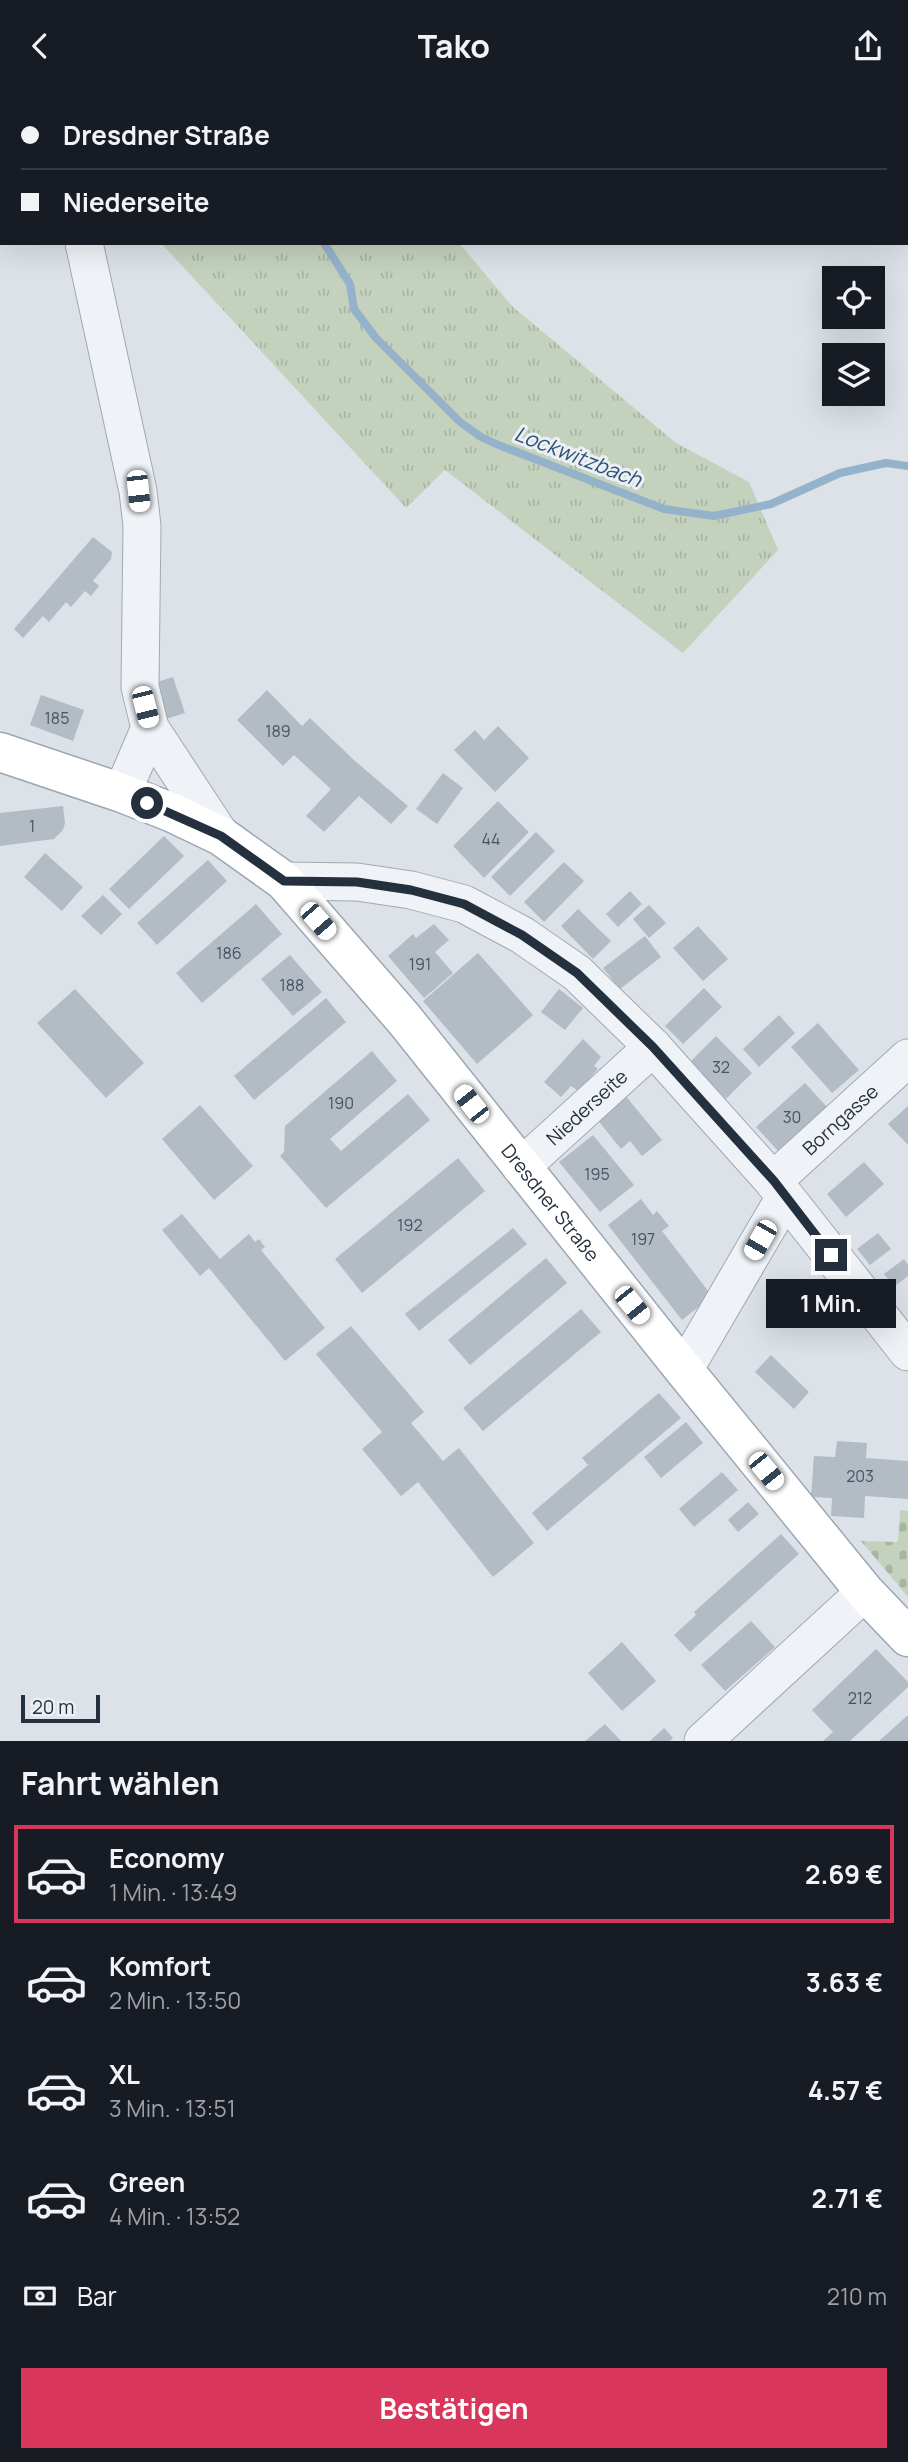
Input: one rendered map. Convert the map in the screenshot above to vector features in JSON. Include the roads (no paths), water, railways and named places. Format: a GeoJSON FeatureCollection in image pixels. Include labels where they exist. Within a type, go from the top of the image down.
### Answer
{"type":"FeatureCollection","features":[{"type":"Feature","properties":{"kind":"main road","name":"Dresdner Straße"},"geometry":{"type":"LineString","coordinates":[[0,752],[173,813],[221,836],[284,881],[404,1019],[865,1592],[908,1637]]}},
{"type":"Feature","properties":{"kind":"street"},"geometry":{"type":"LineString","coordinates":[[84,245],[138,491],[142,526],[140,687],[150,728],[221,836]]}},
{"type":"Feature","properties":{"kind":"street"},"geometry":{"type":"LineString","coordinates":[[121,793],[150,728]]}},
{"type":"Feature","properties":{"kind":"street"},"geometry":{"type":"LineString","coordinates":[[284,881],[357,882],[411,890],[464,904],[522,935],[577,973],[653,1047],[779,1189],[908,1352]]}},
{"type":"Feature","properties":{"kind":"street","name":"Niederseite"},"geometry":{"type":"LineString","coordinates":[[521,1167],[653,1047]]}},
{"type":"Feature","properties":{"kind":"street","name":"Borngasse"},"geometry":{"type":"LineString","coordinates":[[779,1189],[908,1058]]}},
{"type":"Feature","properties":{"kind":"street"},"geometry":{"type":"LineString","coordinates":[[684,1370],[779,1189]]}},
{"type":"Feature","properties":{"kind":"street"},"geometry":{"type":"LineString","coordinates":[[703,1741],[865,1592]]}},
{"type":"Feature","properties":{"kind":"waterway","name":"Lockwitzbach"},"geometry":{"type":"LineString","coordinates":[[325,245],[350,284],[354,309],[376,338],[460,422],[496,444],[664,509],[714,516],[771,504],[840,473],[886,463],[908,466]]}}]}
